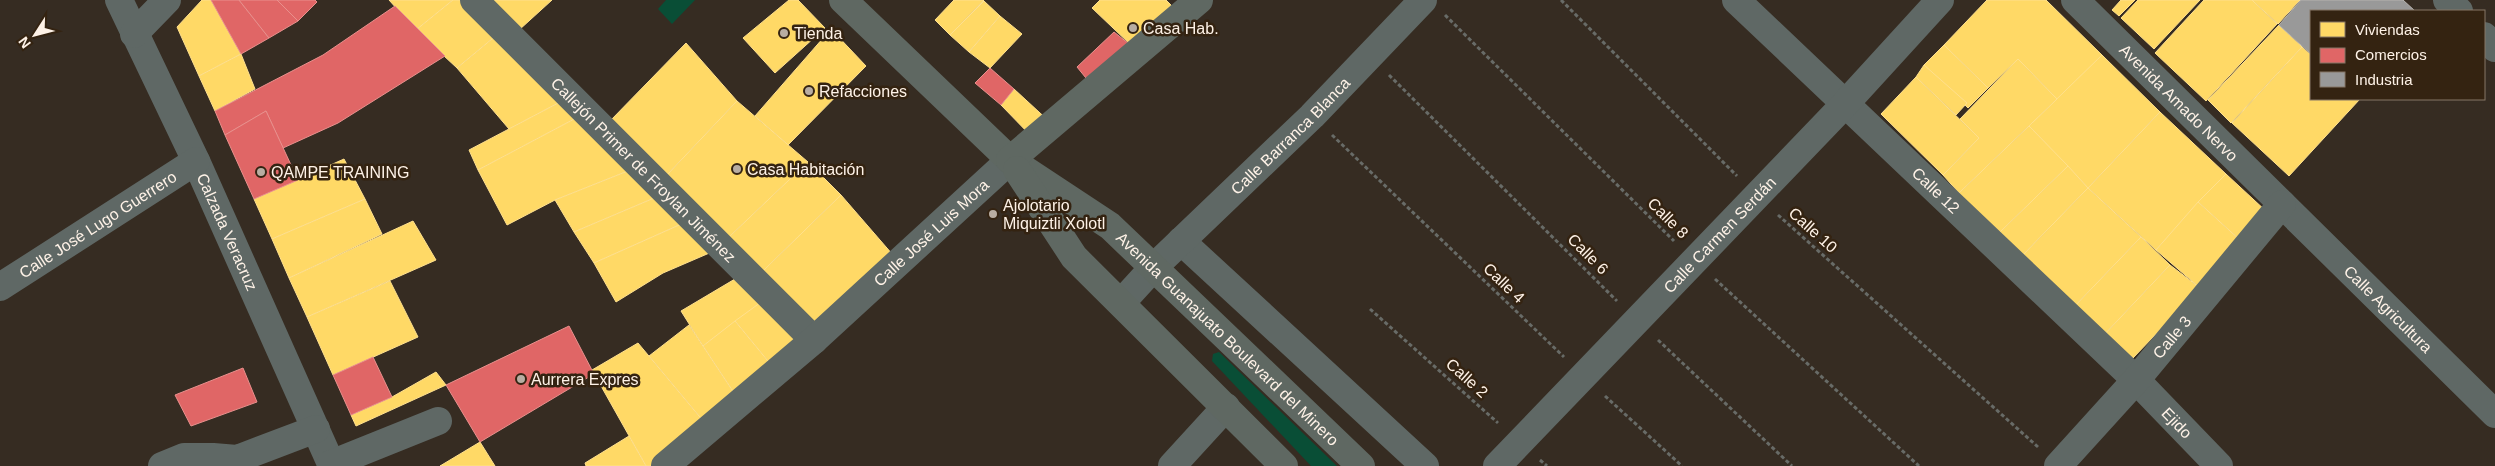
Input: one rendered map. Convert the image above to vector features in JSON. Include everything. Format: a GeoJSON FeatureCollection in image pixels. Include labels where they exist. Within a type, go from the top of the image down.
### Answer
{"type":"FeatureCollection","features":[{"type":"Feature","properties":{"kind":"main road"},"geometry":{"type":"LineString","coordinates":[[843,0],[1010,160],[1074,257],[1284,466]]}},
{"type":"Feature","properties":{"kind":"main road","name":"Calle José Luis Mora"},"geometry":{"type":"LineString","coordinates":[[1010,160],[1197,1]]}},
{"type":"Feature","properties":{"kind":"main road","name":"Avenida Guanajuato Boulevard del Minero"},"geometry":{"type":"LineString","coordinates":[[1010,160],[1110,226],[1362,466]]}},
{"type":"Feature","properties":{"kind":"street","name":"Calzada Veracruz"},"geometry":{"type":"LineString","coordinates":[[118,0],[196,161],[331,465]]}},
{"type":"Feature","properties":{"kind":"street"},"geometry":{"type":"LineString","coordinates":[[134,34],[167,0]]}},
{"type":"Feature","properties":{"kind":"street","name":"Callejón Primer de Froylan Jiménez"},"geometry":{"type":"LineString","coordinates":[[474,0],[814,340]]}},
{"type":"Feature","properties":{"kind":"street","name":"Calle 12"},"geometry":{"type":"LineString","coordinates":[[1736,0],[2136,380]]}},
{"type":"Feature","properties":{"kind":"street","name":"Calle Carmen Serdán"},"geometry":{"type":"LineString","coordinates":[[1497,466],[1845,104],[1940,0]]}},
{"type":"Feature","properties":{"kind":"street","name":"Avenida Amado Nervo"},"geometry":{"type":"LineString","coordinates":[[2075,0],[2282,204]]}},
{"type":"Feature","properties":{"kind":"street","name":"Calle Barranca Blanca"},"geometry":{"type":"LineString","coordinates":[[1121,303],[1153,268],[1312,116],[1370,55],[1433,7]]}},
{"type":"Feature","properties":{"kind":"street"},"geometry":{"type":"LineString","coordinates":[[2485,37],[2495,48]]}},
{"type":"Feature","properties":{"kind":"street","name":"Calle José Luis Mora"},"geometry":{"type":"LineString","coordinates":[[665,466],[814,340],[1010,160]]}},
{"type":"Feature","properties":{"kind":"street","name":"Calle José Lugo Guerrero"},"geometry":{"type":"LineString","coordinates":[[0,287],[196,161]]}},
{"type":"Feature","properties":{"kind":"street","name":"Calle 3"},"geometry":{"type":"LineString","coordinates":[[2058,466],[2136,380],[2282,204]]}},
{"type":"Feature","properties":{"kind":"street","name":"Calle Agricultura"},"geometry":{"type":"LineString","coordinates":[[2282,204],[2495,414]]}},
{"type":"Feature","properties":{"kind":"street"},"geometry":{"type":"LineString","coordinates":[[1181,241],[1425,466]]}},
{"type":"Feature","properties":{"kind":"street","name":"Ejido"},"geometry":{"type":"LineString","coordinates":[[2136,380],[2219,466]]}},
{"type":"Feature","properties":{"kind":"street"},"geometry":{"type":"LineString","coordinates":[[1172,466],[1226,407]]}},
{"type":"Feature","properties":{"kind":"street"},"geometry":{"type":"LineString","coordinates":[[331,465],[438,422]]}},
{"type":"Feature","properties":{"kind":"street"},"geometry":{"type":"LineString","coordinates":[[162,466],[184,458],[213,456],[239,463],[316,429]]}},
{"type":"Feature","properties":{"kind":"path","name":"Calle 10"},"geometry":{"type":"LineString","coordinates":[[1561,0],[1756,196],[2058,466]]}},
{"type":"Feature","properties":{"kind":"path","name":"Calle 8"},"geometry":{"type":"LineString","coordinates":[[1433,7],[1694,261],[1919,466]]}},
{"type":"Feature","properties":{"kind":"path","name":"Calle 6"},"geometry":{"type":"LineString","coordinates":[[1370,55],[1636,320],[1792,466]]}},
{"type":"Feature","properties":{"kind":"path","name":"Calle 4"},"geometry":{"type":"LineString","coordinates":[[1312,116],[1583,376],[1682,466]]}},
{"type":"Feature","properties":{"kind":"path","name":"Calle 2"},"geometry":{"type":"LineString","coordinates":[[1370,309],[1547,466]]}},
{"type":"Feature","properties":{"kind":"green space"},"geometry":{"type":"Polygon","coordinates":[[[666,0],[695,0],[672,24],[658,9],[666,0]]]}},
{"type":"Feature","properties":{"kind":"green space"},"geometry":{"type":"Polygon","coordinates":[[[1219,352],[1337,466],[1311,466],[1212,361],[1213,354],[1219,352]]]}},
{"type":"Feature","properties":{"kind":"building: Viviendas"},"geometry":{"type":"Polygon","coordinates":[[[202,0],[211,0],[241,54],[199,76],[177,27],[202,0]]]}},
{"type":"Feature","properties":{"kind":"building: Viviendas"},"geometry":{"type":"Polygon","coordinates":[[[389,0],[453,0],[416,30],[389,0]]]}},
{"type":"Feature","properties":{"kind":"building: Viviendas"},"geometry":{"type":"Polygon","coordinates":[[[453,0],[464,0],[498,34],[457,68],[416,30],[453,0]]]}},
{"type":"Feature","properties":{"kind":"building: Viviendas"},"geometry":{"type":"Polygon","coordinates":[[[486,0],[552,0],[519,30],[486,0]]]}},
{"type":"Feature","properties":{"kind":"building: Viviendas","name":"Tienda"},"geometry":{"type":"Polygon","coordinates":[[[789,0],[798,0],[825,28],[775,73],[743,38],[789,0]]]}},
{"type":"Feature","properties":{"kind":"building: Viviendas"},"geometry":{"type":"Polygon","coordinates":[[[954,0],[984,0],[950,35],[935,20],[954,0]]]}},
{"type":"Feature","properties":{"kind":"building: Viviendas","name":"Casa Hab."},"geometry":{"type":"Polygon","coordinates":[[[1100,0],[1166,0],[1174,8],[1133,47],[1092,8],[1100,0]]]}},
{"type":"Feature","properties":{"kind":"building: Viviendas"},"geometry":{"type":"Polygon","coordinates":[[[1987,0],[2046,0],[2102,55],[2058,100],[2018,59],[1988,88],[1944,45],[1987,0]]]}},
{"type":"Feature","properties":{"kind":"building: Viviendas"},"geometry":{"type":"Polygon","coordinates":[[[2121,0],[2135,0],[2119,16],[2112,10],[2121,0]]]}},
{"type":"Feature","properties":{"kind":"building: Viviendas"},"geometry":{"type":"Polygon","coordinates":[[[2138,0],[2200,0],[2154,49],[2121,18],[2138,0]]]}},
{"type":"Feature","properties":{"kind":"building: Viviendas"},"geometry":{"type":"Polygon","coordinates":[[[2204,0],[2252,0],[2277,24],[2206,101],[2155,53],[2204,0]]]}},
{"type":"Feature","properties":{"kind":"building: Viviendas"},"geometry":{"type":"Polygon","coordinates":[[[2252,0],[2300,0],[2278,24],[2252,0]]]}},
{"type":"Feature","properties":{"kind":"building: Viviendas"},"geometry":{"type":"Polygon","coordinates":[[[984,1],[1000,16],[969,52],[950,35],[984,1]]]}},
{"type":"Feature","properties":{"kind":"building: Viviendas"},"geometry":{"type":"Polygon","coordinates":[[[1000,16],[1022,34],[990,68],[969,52],[1000,16]]]}},
{"type":"Feature","properties":{"kind":"building: Viviendas"},"geometry":{"type":"Polygon","coordinates":[[[2279,25],[2302,47],[2231,123],[2208,100],[2279,25]]]}},
{"type":"Feature","properties":{"kind":"building: Viviendas","name":"Refacciones"},"geometry":{"type":"Polygon","coordinates":[[[831,29],[866,66],[788,145],[755,116],[831,29]]]}},
{"type":"Feature","properties":{"kind":"building: Viviendas"},"geometry":{"type":"Polygon","coordinates":[[[498,34],[564,100],[509,129],[457,68],[498,34]]]}},
{"type":"Feature","properties":{"kind":"building: Viviendas","name":"Casa Habitación"},"geometry":{"type":"Polygon","coordinates":[[[686,43],[737,101],[667,175],[611,120],[686,43]]]}},
{"type":"Feature","properties":{"kind":"building: Viviendas"},"geometry":{"type":"Polygon","coordinates":[[[1944,45],[1988,88],[1968,108],[1924,65],[1944,45]]]}},
{"type":"Feature","properties":{"kind":"building: Viviendas"},"geometry":{"type":"Polygon","coordinates":[[[2302,47],[2310,54],[2310,100],[2359,100],[2289,176],[2232,123],[2302,47]]]}},
{"type":"Feature","properties":{"kind":"building: Viviendas"},"geometry":{"type":"Polygon","coordinates":[[[241,54],[255,89],[215,111],[199,76],[241,54]]]}},
{"type":"Feature","properties":{"kind":"building: Viviendas"},"geometry":{"type":"Polygon","coordinates":[[[2102,55],[2160,112],[2088,188],[2029,126],[2102,55]]]}},
{"type":"Feature","properties":{"kind":"building: Viviendas"},"geometry":{"type":"Polygon","coordinates":[[[2018,59],[2057,99],[1959,193],[1943,175],[1979,138],[1960,119],[2018,59]]]}},
{"type":"Feature","properties":{"kind":"building: Viviendas"},"geometry":{"type":"Polygon","coordinates":[[[1924,65],[1967,103],[1956,115],[1916,77],[1924,65]]]}},
{"type":"Feature","properties":{"kind":"building: Viviendas"},"geometry":{"type":"Polygon","coordinates":[[[1916,77],[1979,138],[1943,175],[1881,114],[1916,77]]]}},
{"type":"Feature","properties":{"kind":"building: Viviendas"},"geometry":{"type":"Polygon","coordinates":[[[1014,89],[1052,124],[1034,139],[1001,105],[1014,89]]]}},
{"type":"Feature","properties":{"kind":"building: Viviendas"},"geometry":{"type":"Polygon","coordinates":[[[564,100],[580,116],[478,170],[469,150],[564,100]]]}},
{"type":"Feature","properties":{"kind":"building: Viviendas","name":"Casa Habitación"},"geometry":{"type":"Polygon","coordinates":[[[737,101],[808,162],[728,238],[667,175],[737,101]]]}},
{"type":"Feature","properties":{"kind":"building: Viviendas"},"geometry":{"type":"Polygon","coordinates":[[[2160,112],[2226,174],[2156,250],[2088,188],[2160,112]]]}},
{"type":"Feature","properties":{"kind":"building: Viviendas"},"geometry":{"type":"Polygon","coordinates":[[[580,116],[633,169],[555,200],[507,225],[478,170],[580,116]]]}},
{"type":"Feature","properties":{"kind":"building: Viviendas"},"geometry":{"type":"Polygon","coordinates":[[[2029,126],[2068,166],[1998,234],[1959,193],[2029,126]]]}},
{"type":"Feature","properties":{"kind":"building: Viviendas"},"geometry":{"type":"Polygon","coordinates":[[[344,159],[365,199],[272,239],[254,199],[344,159]]]}},
{"type":"Feature","properties":{"kind":"building: Viviendas","name":"Casa Habitación"},"geometry":{"type":"Polygon","coordinates":[[[808,162],[841,195],[762,272],[728,238],[808,162]]]}},
{"type":"Feature","properties":{"kind":"building: Viviendas"},"geometry":{"type":"Polygon","coordinates":[[[2068,166],[2088,188],[2020,258],[1998,234],[2068,166]]]}},
{"type":"Feature","properties":{"kind":"building: Viviendas"},"geometry":{"type":"Polygon","coordinates":[[[633,169],[659,196],[574,232],[555,200],[633,169]]]}},
{"type":"Feature","properties":{"kind":"building: Viviendas"},"geometry":{"type":"Polygon","coordinates":[[[2226,174],[2267,212],[2241,241],[2198,202],[2226,174]]]}},
{"type":"Feature","properties":{"kind":"building: Viviendas"},"geometry":{"type":"Polygon","coordinates":[[[2088,188],[2141,237],[2073,308],[2020,258],[2088,188]]]}},
{"type":"Feature","properties":{"kind":"building: Viviendas","name":"Casa Habitación"},"geometry":{"type":"Polygon","coordinates":[[[841,195],[893,255],[810,327],[762,272],[841,195]]]}},
{"type":"Feature","properties":{"kind":"building: Viviendas"},"geometry":{"type":"Polygon","coordinates":[[[659,196],[686,222],[594,263],[574,232],[659,196]]]}},
{"type":"Feature","properties":{"kind":"building: Viviendas"},"geometry":{"type":"Polygon","coordinates":[[[365,199],[382,234],[289,278],[272,239],[365,199]]]}},
{"type":"Feature","properties":{"kind":"building: Viviendas"},"geometry":{"type":"Polygon","coordinates":[[[2198,202],[2241,241],[2200,288],[2156,250],[2198,202]]]}},
{"type":"Feature","properties":{"kind":"building: Viviendas"},"geometry":{"type":"Polygon","coordinates":[[[413,221],[436,260],[307,317],[289,278],[413,221]]]}},
{"type":"Feature","properties":{"kind":"building: Viviendas"},"geometry":{"type":"Polygon","coordinates":[[[686,222],[714,251],[663,273],[616,302],[594,263],[686,222]]]}},
{"type":"Feature","properties":{"kind":"building: Viviendas"},"geometry":{"type":"Polygon","coordinates":[[[2141,237],[2170,265],[2103,336],[2073,308],[2141,237]]]}},
{"type":"Feature","properties":{"kind":"building: Viviendas"},"geometry":{"type":"Polygon","coordinates":[[[2170,265],[2200,288],[2133,358],[2103,336],[2170,265]]]}},
{"type":"Feature","properties":{"kind":"building: Viviendas"},"geometry":{"type":"Polygon","coordinates":[[[740,276],[764,300],[703,346],[681,311],[740,276]]]}},
{"type":"Feature","properties":{"kind":"building: Viviendas"},"geometry":{"type":"Polygon","coordinates":[[[390,281],[418,337],[333,375],[307,317],[390,281]]]}},
{"type":"Feature","properties":{"kind":"building: Viviendas"},"geometry":{"type":"Polygon","coordinates":[[[764,300],[803,340],[772,366],[735,321],[764,300]]]}},
{"type":"Feature","properties":{"kind":"building: Viviendas"},"geometry":{"type":"Polygon","coordinates":[[[735,321],[772,366],[736,396],[703,346],[735,321]]]}},
{"type":"Feature","properties":{"kind":"building: Viviendas"},"geometry":{"type":"Polygon","coordinates":[[[689,325],[736,396],[704,422],[649,356],[689,325]]]}},
{"type":"Feature","properties":{"kind":"building: Viviendas"},"geometry":{"type":"Polygon","coordinates":[[[638,343],[704,422],[651,466],[646,466],[592,370],[638,343]]]}},
{"type":"Feature","properties":{"kind":"building: Viviendas"},"geometry":{"type":"Polygon","coordinates":[[[436,372],[446,385],[356,426],[351,415],[392,397],[436,372]]]}},
{"type":"Feature","properties":{"kind":"building: Viviendas"},"geometry":{"type":"Polygon","coordinates":[[[629,436],[646,466],[586,466],[585,463],[629,436]]]}},
{"type":"Feature","properties":{"kind":"building: Viviendas"},"geometry":{"type":"Polygon","coordinates":[[[480,442],[495,466],[440,466],[480,442]]]}},
{"type":"Feature","properties":{"kind":"building: Comercios"},"geometry":{"type":"Polygon","coordinates":[[[211,0],[239,0],[269,38],[241,54],[211,0]]]}},
{"type":"Feature","properties":{"kind":"building: Comercios"},"geometry":{"type":"Polygon","coordinates":[[[239,0],[277,0],[298,21],[269,38],[239,0]]]}},
{"type":"Feature","properties":{"kind":"building: Comercios"},"geometry":{"type":"Polygon","coordinates":[[[277,0],[315,0],[317,2],[298,21],[277,0]]]}},
{"type":"Feature","properties":{"kind":"building: Comercios"},"geometry":{"type":"Polygon","coordinates":[[[395,6],[445,56],[338,123],[283,148],[266,111],[225,135],[215,111],[323,55],[395,6]]]}},
{"type":"Feature","properties":{"kind":"building: Comercios"},"geometry":{"type":"Polygon","coordinates":[[[1114,32],[1133,47],[1090,83],[1077,67],[1114,32]]]}},
{"type":"Feature","properties":{"kind":"building: Comercios"},"geometry":{"type":"Polygon","coordinates":[[[990,68],[1014,89],[1001,105],[975,83],[990,68]]]}},
{"type":"Feature","properties":{"kind":"building: Comercios"},"geometry":{"type":"Polygon","coordinates":[[[266,111],[298,180],[254,199],[225,135],[266,111]]]}},
{"type":"Feature","properties":{"kind":"building: Comercios","name":"Aurrera Expres"},"geometry":{"type":"Polygon","coordinates":[[[569,326],[594,374],[480,442],[446,385],[569,326]]]}},
{"type":"Feature","properties":{"kind":"building: Comercios"},"geometry":{"type":"Polygon","coordinates":[[[373,357],[392,397],[351,415],[333,375],[373,357]]]}},
{"type":"Feature","properties":{"kind":"building: Comercios"},"geometry":{"type":"Polygon","coordinates":[[[243,368],[257,402],[191,426],[175,395],[243,368]]]}},
{"type":"Feature","properties":{"kind":"building: Industria"},"geometry":{"type":"Polygon","coordinates":[[[2301,0],[2403,0],[2414,10],[2310,10],[2310,53],[2279,25],[2301,0]]]}},
{"type":"Feature","properties":{"kind":"place","name":"Casa Hab."},"geometry":{"type":"Point","coordinates":[1133,28]}},
{"type":"Feature","properties":{"kind":"place","name":"Tienda"},"geometry":{"type":"Point","coordinates":[784,33]}},
{"type":"Feature","properties":{"kind":"place","name":"Refacciones"},"geometry":{"type":"Point","coordinates":[809,91]}},
{"type":"Feature","properties":{"kind":"place","name":"Casa Habitación"},"geometry":{"type":"Point","coordinates":[737,169]}},
{"type":"Feature","properties":{"kind":"place","name":"QAMPE TRAINING"},"geometry":{"type":"Point","coordinates":[261,172]}},
{"type":"Feature","properties":{"kind":"place","name":"Ajolotario Miquiztli Xolotl"},"geometry":{"type":"Point","coordinates":[993,214]}},
{"type":"Feature","properties":{"kind":"place","name":"Aurrera Expres"},"geometry":{"type":"Point","coordinates":[521,379]}}]}
